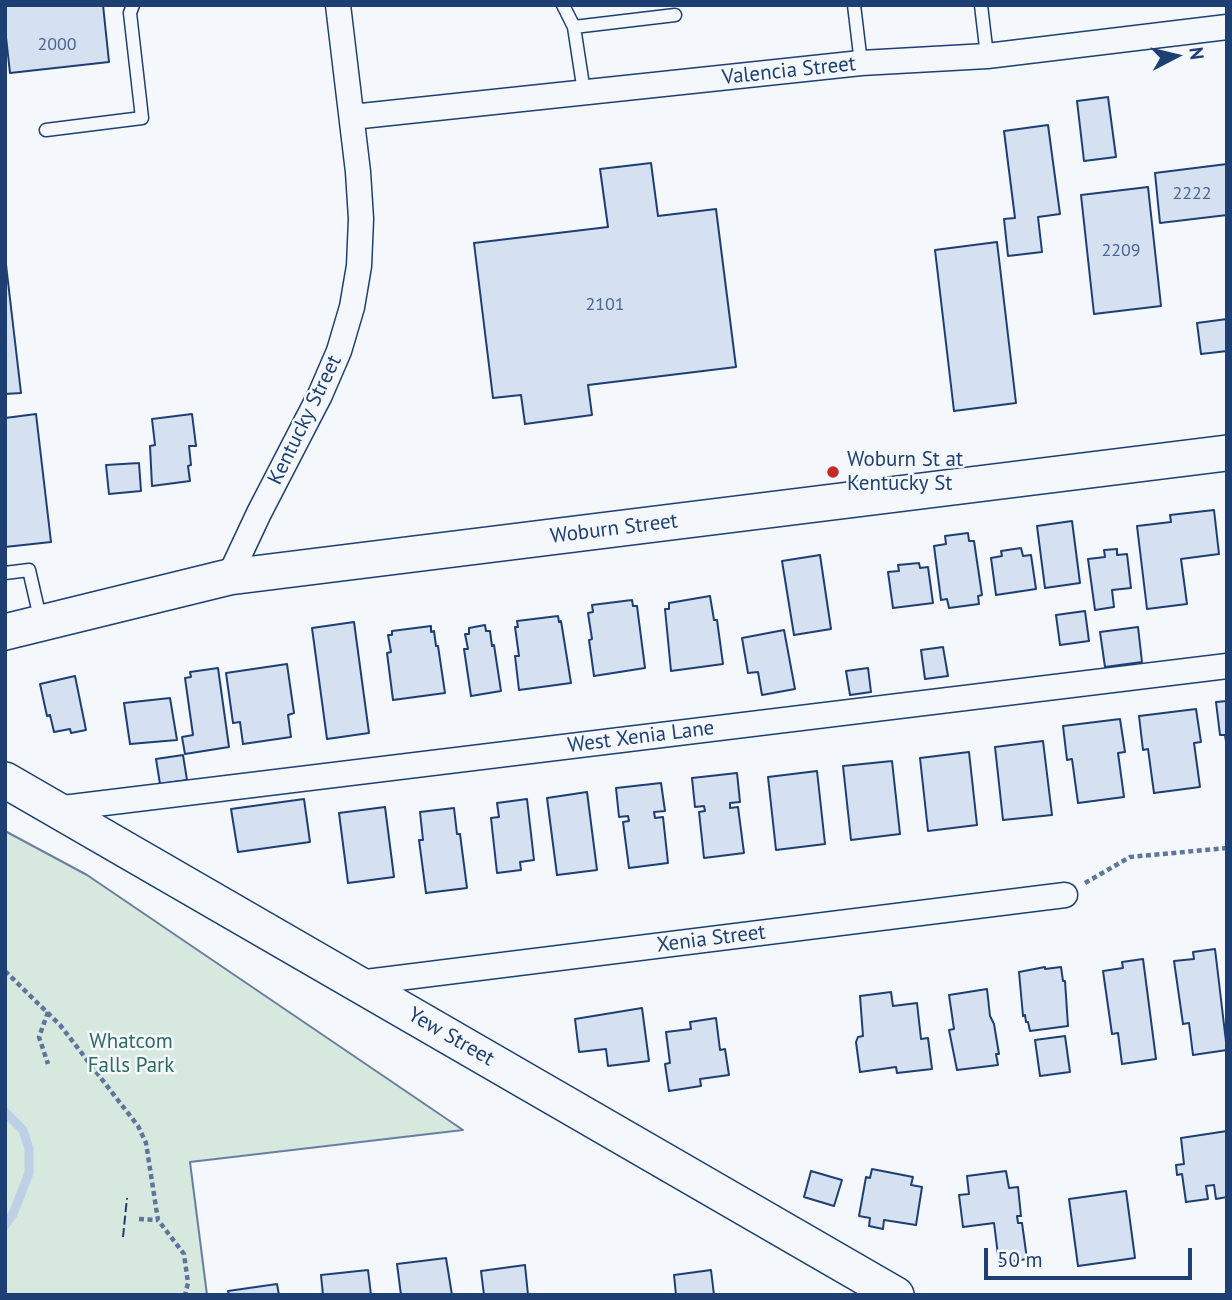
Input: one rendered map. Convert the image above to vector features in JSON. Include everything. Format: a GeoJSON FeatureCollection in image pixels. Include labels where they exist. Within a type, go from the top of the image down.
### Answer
{"type":"FeatureCollection","features":[{"type":"Feature","properties":{"kind":"main road","name":"Woburn Street"},"geometry":{"type":"LineString","coordinates":[[5,632],[229,577],[1227,453]]}},
{"type":"Feature","properties":{"kind":"main road","name":"Yew Street"},"geometry":{"type":"LineString","coordinates":[[5,780],[896,1295]]}},
{"type":"Feature","properties":{"kind":"street","name":"Kentucky Street"},"geometry":{"type":"LineString","coordinates":[[229,577],[320,395],[339,351],[352,307],[359,266],[362,219],[338,5]]}},
{"type":"Feature","properties":{"kind":"street","name":"Valencia Street"},"geometry":{"type":"LineString","coordinates":[[352,117],[861,63],[987,56],[1227,27]]}},
{"type":"Feature","properties":{"kind":"street","name":"West Xenia Lane"},"geometry":{"type":"LineString","coordinates":[[55,809],[1227,666]]}},
{"type":"Feature","properties":{"kind":"street","name":"Xenia Street"},"geometry":{"type":"LineString","coordinates":[[358,984],[1065,895]]}},
{"type":"Feature","properties":{"kind":"lane"},"geometry":{"type":"LineString","coordinates":[[46,130],[142,118],[130,13],[133,5]]}},
{"type":"Feature","properties":{"kind":"lane"},"geometry":{"type":"LineString","coordinates":[[563,5],[574,27],[584,92]]}},
{"type":"Feature","properties":{"kind":"lane"},"geometry":{"type":"LineString","coordinates":[[854,5],[861,63]]}},
{"type":"Feature","properties":{"kind":"lane"},"geometry":{"type":"LineString","coordinates":[[981,5],[987,56]]}},
{"type":"Feature","properties":{"kind":"lane"},"geometry":{"type":"LineString","coordinates":[[574,27],[675,15]]}},
{"type":"Feature","properties":{"kind":"lane"},"geometry":{"type":"LineString","coordinates":[[5,573],[29,570],[41,623]]}},
{"type":"Feature","properties":{"kind":"path"},"geometry":{"type":"LineString","coordinates":[[1065,895],[1130,857],[1227,848]]}},
{"type":"Feature","properties":{"kind":"path"},"geometry":{"type":"LineString","coordinates":[[5,971],[48,1012],[138,1126],[146,1143],[158,1220],[184,1254],[188,1283],[185,1295]]}},
{"type":"Feature","properties":{"kind":"path"},"geometry":{"type":"LineString","coordinates":[[48,1012],[39,1037],[48,1064]]}},
{"type":"Feature","properties":{"kind":"path"},"geometry":{"type":"LineString","coordinates":[[139,1219],[158,1220]]}},
{"type":"Feature","properties":{"kind":"green space","name":"Whatcom Falls Park"},"geometry":{"type":"Polygon","coordinates":[[[5,831],[87,875],[463,1130],[190,1162],[207,1295],[5,1295],[5,831]]]}},
{"type":"Feature","properties":{"kind":"building"},"geometry":{"type":"Polygon","coordinates":[[[5,5],[103,5],[109,62],[10,73],[5,5]]]}},
{"type":"Feature","properties":{"kind":"building"},"geometry":{"type":"Polygon","coordinates":[[[1108,97],[1116,157],[1084,161],[1077,101],[1108,97]]]}},
{"type":"Feature","properties":{"kind":"building"},"geometry":{"type":"Polygon","coordinates":[[[1048,125],[1060,214],[1038,217],[1042,252],[1008,256],[1004,219],[1015,218],[1004,131],[1048,125]]]}},
{"type":"Feature","properties":{"kind":"building"},"geometry":{"type":"Polygon","coordinates":[[[651,163],[658,216],[716,209],[736,367],[588,385],[592,415],[525,424],[521,395],[493,398],[474,243],[608,227],[600,169],[651,163]]]}},
{"type":"Feature","properties":{"kind":"building"},"geometry":{"type":"Polygon","coordinates":[[[1227,164],[1227,215],[1160,223],[1155,173],[1227,164]]]}},
{"type":"Feature","properties":{"kind":"building"},"geometry":{"type":"Polygon","coordinates":[[[1148,187],[1161,306],[1094,314],[1081,195],[1148,187]]]}},
{"type":"Feature","properties":{"kind":"building"},"geometry":{"type":"Polygon","coordinates":[[[997,242],[1016,403],[954,411],[935,250],[997,242]]]}},
{"type":"Feature","properties":{"kind":"building"},"geometry":{"type":"Polygon","coordinates":[[[5,256],[21,393],[5,394],[5,256]]]}},
{"type":"Feature","properties":{"kind":"building"},"geometry":{"type":"Polygon","coordinates":[[[1227,319],[1227,351],[1201,354],[1197,323],[1227,319]]]}},
{"type":"Feature","properties":{"kind":"building"},"geometry":{"type":"Polygon","coordinates":[[[36,414],[51,542],[5,547],[5,418],[36,414]]]}},
{"type":"Feature","properties":{"kind":"building"},"geometry":{"type":"Polygon","coordinates":[[[192,414],[196,446],[189,446],[190,481],[152,486],[150,446],[155,445],[152,419],[192,414]]]}},
{"type":"Feature","properties":{"kind":"building"},"geometry":{"type":"Polygon","coordinates":[[[139,463],[141,491],[109,494],[106,465],[139,463]]]}},
{"type":"Feature","properties":{"kind":"building"},"geometry":{"type":"Polygon","coordinates":[[[1214,510],[1219,554],[1181,559],[1187,604],[1147,609],[1137,526],[1171,522],[1170,515],[1214,510]]]}},
{"type":"Feature","properties":{"kind":"building"},"geometry":{"type":"Polygon","coordinates":[[[1072,521],[1080,583],[1045,588],[1037,526],[1072,521]]]}},
{"type":"Feature","properties":{"kind":"building"},"geometry":{"type":"Polygon","coordinates":[[[968,533],[969,541],[974,541],[982,595],[978,596],[979,604],[949,608],[947,599],[941,600],[934,546],[946,544],[945,536],[968,533]]]}},
{"type":"Feature","properties":{"kind":"building"},"geometry":{"type":"Polygon","coordinates":[[[1021,548],[1023,556],[1031,555],[1036,589],[996,595],[991,558],[1002,556],[1001,551],[1021,548]]]}},
{"type":"Feature","properties":{"kind":"building"},"geometry":{"type":"Polygon","coordinates":[[[1117,549],[1117,555],[1127,554],[1131,588],[1112,590],[1114,607],[1095,610],[1088,559],[1105,557],[1104,550],[1117,549]]]}},
{"type":"Feature","properties":{"kind":"building"},"geometry":{"type":"Polygon","coordinates":[[[820,555],[831,629],[794,635],[782,561],[820,555]]]}},
{"type":"Feature","properties":{"kind":"building"},"geometry":{"type":"Polygon","coordinates":[[[919,563],[920,568],[928,567],[933,603],[893,608],[888,572],[899,571],[898,565],[919,563]]]}},
{"type":"Feature","properties":{"kind":"building"},"geometry":{"type":"Polygon","coordinates":[[[710,596],[714,620],[717,620],[723,664],[671,671],[665,609],[669,609],[669,603],[710,596]]]}},
{"type":"Feature","properties":{"kind":"building"},"geometry":{"type":"Polygon","coordinates":[[[632,600],[633,606],[637,606],[645,668],[594,676],[588,613],[593,612],[592,605],[632,600]]]}},
{"type":"Feature","properties":{"kind":"building"},"geometry":{"type":"Polygon","coordinates":[[[1085,611],[1089,641],[1060,645],[1056,615],[1085,611]]]}},
{"type":"Feature","properties":{"kind":"building"},"geometry":{"type":"Polygon","coordinates":[[[558,616],[571,683],[519,690],[515,656],[519,656],[515,627],[518,627],[517,621],[558,616]]]}},
{"type":"Feature","properties":{"kind":"building"},"geometry":{"type":"Polygon","coordinates":[[[354,622],[369,733],[327,739],[312,628],[354,622]]]}},
{"type":"Feature","properties":{"kind":"building"},"geometry":{"type":"Polygon","coordinates":[[[485,625],[486,631],[490,631],[492,646],[494,645],[501,691],[471,696],[464,649],[468,649],[465,634],[469,634],[469,628],[485,625]]]}},
{"type":"Feature","properties":{"kind":"building"},"geometry":{"type":"Polygon","coordinates":[[[431,626],[438,646],[445,693],[393,700],[387,653],[391,652],[388,635],[392,635],[392,631],[431,626]]]}},
{"type":"Feature","properties":{"kind":"building"},"geometry":{"type":"Polygon","coordinates":[[[1138,627],[1142,662],[1105,667],[1100,632],[1138,627]]]}},
{"type":"Feature","properties":{"kind":"building"},"geometry":{"type":"Polygon","coordinates":[[[784,630],[795,689],[762,695],[758,672],[748,673],[742,638],[784,630]]]}},
{"type":"Feature","properties":{"kind":"building"},"geometry":{"type":"Polygon","coordinates":[[[943,647],[948,676],[925,679],[921,650],[943,647]]]}},
{"type":"Feature","properties":{"kind":"building"},"geometry":{"type":"Polygon","coordinates":[[[287,664],[294,713],[288,715],[291,737],[243,744],[240,722],[233,723],[226,673],[287,664]]]}},
{"type":"Feature","properties":{"kind":"building"},"geometry":{"type":"Polygon","coordinates":[[[218,668],[229,747],[185,754],[182,737],[193,735],[185,678],[191,677],[190,672],[218,668]]]}},
{"type":"Feature","properties":{"kind":"building"},"geometry":{"type":"Polygon","coordinates":[[[868,668],[871,692],[850,695],[846,671],[868,668]]]}},
{"type":"Feature","properties":{"kind":"building"},"geometry":{"type":"Polygon","coordinates":[[[75,676],[86,730],[54,732],[50,715],[47,716],[40,684],[75,676]]]}},
{"type":"Feature","properties":{"kind":"building"},"geometry":{"type":"Polygon","coordinates":[[[170,698],[177,740],[130,744],[124,703],[170,698]]]}},
{"type":"Feature","properties":{"kind":"building"},"geometry":{"type":"Polygon","coordinates":[[[1227,701],[1227,747],[1225,735],[1220,735],[1216,702],[1227,701]]]}},
{"type":"Feature","properties":{"kind":"building"},"geometry":{"type":"Polygon","coordinates":[[[1196,709],[1201,742],[1194,743],[1200,787],[1154,793],[1148,749],[1143,750],[1139,716],[1196,709]]]}},
{"type":"Feature","properties":{"kind":"building"},"geometry":{"type":"Polygon","coordinates":[[[1120,719],[1125,752],[1118,753],[1124,797],[1078,803],[1072,759],[1067,760],[1063,726],[1120,719]]]}},
{"type":"Feature","properties":{"kind":"building"},"geometry":{"type":"Polygon","coordinates":[[[1043,741],[1052,815],[1003,820],[995,747],[1043,741]]]}},
{"type":"Feature","properties":{"kind":"building"},"geometry":{"type":"Polygon","coordinates":[[[969,752],[977,825],[928,831],[920,758],[969,752]]]}},
{"type":"Feature","properties":{"kind":"building"},"geometry":{"type":"Polygon","coordinates":[[[183,755],[187,780],[160,784],[156,759],[183,755]]]}},
{"type":"Feature","properties":{"kind":"building"},"geometry":{"type":"Polygon","coordinates":[[[892,761],[900,834],[851,840],[843,766],[892,761]]]}},
{"type":"Feature","properties":{"kind":"building"},"geometry":{"type":"Polygon","coordinates":[[[817,771],[825,844],[776,850],[768,777],[817,771]]]}},
{"type":"Feature","properties":{"kind":"building"},"geometry":{"type":"Polygon","coordinates":[[[737,773],[740,802],[730,803],[730,808],[738,807],[744,853],[704,858],[699,812],[705,811],[704,806],[695,807],[692,778],[737,773]]]}},
{"type":"Feature","properties":{"kind":"building"},"geometry":{"type":"Polygon","coordinates":[[[661,783],[665,811],[654,812],[655,818],[663,817],[668,863],[629,868],[623,822],[629,821],[628,816],[619,817],[616,788],[661,783]]]}},
{"type":"Feature","properties":{"kind":"building"},"geometry":{"type":"Polygon","coordinates":[[[587,792],[597,870],[557,875],[547,798],[587,792]]]}},
{"type":"Feature","properties":{"kind":"building"},"geometry":{"type":"Polygon","coordinates":[[[304,799],[310,842],[238,852],[231,809],[304,799]]]}},
{"type":"Feature","properties":{"kind":"building"},"geometry":{"type":"Polygon","coordinates":[[[527,799],[534,860],[520,862],[521,870],[497,873],[491,818],[499,817],[497,803],[527,799]]]}},
{"type":"Feature","properties":{"kind":"building"},"geometry":{"type":"Polygon","coordinates":[[[385,807],[394,877],[348,883],[339,813],[385,807]]]}},
{"type":"Feature","properties":{"kind":"building"},"geometry":{"type":"Polygon","coordinates":[[[454,808],[467,888],[426,893],[419,840],[423,840],[420,812],[454,808]]]}},
{"type":"Feature","properties":{"kind":"building"},"geometry":{"type":"Polygon","coordinates":[[[1215,949],[1227,1050],[1193,1055],[1189,1023],[1183,1024],[1174,961],[1194,959],[1193,952],[1215,949]]]}},
{"type":"Feature","properties":{"kind":"building"},"geometry":{"type":"Polygon","coordinates":[[[1143,959],[1156,1059],[1122,1064],[1118,1033],[1112,1034],[1103,971],[1123,968],[1122,962],[1143,959]]]}},
{"type":"Feature","properties":{"kind":"building"},"geometry":{"type":"Polygon","coordinates":[[[1061,967],[1065,981],[1068,1026],[1030,1031],[1025,1015],[1023,1016],[1019,972],[1061,967]]]}},
{"type":"Feature","properties":{"kind":"building"},"geometry":{"type":"Polygon","coordinates":[[[987,989],[999,1054],[996,1054],[998,1065],[957,1070],[949,1030],[954,1029],[949,995],[987,989]]]}},
{"type":"Feature","properties":{"kind":"building"},"geometry":{"type":"Polygon","coordinates":[[[891,992],[893,1006],[917,1003],[921,1039],[928,1038],[932,1069],[897,1073],[896,1067],[860,1072],[856,1042],[858,1037],[863,1036],[860,996],[891,992]]]}},
{"type":"Feature","properties":{"kind":"building"},"geometry":{"type":"Polygon","coordinates":[[[642,1008],[649,1061],[608,1066],[606,1049],[579,1052],[575,1019],[642,1008]]]}},
{"type":"Feature","properties":{"kind":"building"},"geometry":{"type":"Polygon","coordinates":[[[716,1018],[720,1050],[725,1049],[729,1075],[700,1079],[701,1086],[669,1091],[665,1064],[670,1063],[666,1032],[691,1029],[690,1022],[716,1018]]]}},
{"type":"Feature","properties":{"kind":"building"},"geometry":{"type":"Polygon","coordinates":[[[1065,1036],[1070,1072],[1040,1076],[1035,1040],[1065,1036]]]}},
{"type":"Feature","properties":{"kind":"building"},"geometry":{"type":"Polygon","coordinates":[[[1227,1131],[1227,1197],[1216,1199],[1214,1185],[1206,1186],[1208,1199],[1186,1202],[1182,1174],[1177,1175],[1176,1165],[1184,1164],[1181,1138],[1227,1131]]]}},
{"type":"Feature","properties":{"kind":"building"},"geometry":{"type":"Polygon","coordinates":[[[872,1169],[913,1177],[911,1185],[922,1187],[916,1225],[884,1220],[883,1229],[869,1226],[870,1218],[859,1216],[866,1177],[870,1178],[872,1169]]]}},
{"type":"Feature","properties":{"kind":"building"},"geometry":{"type":"Polygon","coordinates":[[[811,1171],[842,1180],[834,1206],[804,1197],[811,1171]]]}},
{"type":"Feature","properties":{"kind":"building"},"geometry":{"type":"Polygon","coordinates":[[[1006,1171],[1009,1188],[1018,1187],[1021,1216],[1017,1216],[1018,1223],[1022,1223],[1027,1259],[999,1263],[994,1223],[963,1227],[959,1195],[969,1194],[967,1176],[1006,1171]]]}},
{"type":"Feature","properties":{"kind":"building"},"geometry":{"type":"Polygon","coordinates":[[[1126,1191],[1135,1258],[1078,1266],[1069,1199],[1126,1191]]]}},
{"type":"Feature","properties":{"kind":"building"},"geometry":{"type":"Polygon","coordinates":[[[446,1258],[452,1295],[401,1295],[397,1264],[446,1258]]]}},
{"type":"Feature","properties":{"kind":"building"},"geometry":{"type":"Polygon","coordinates":[[[525,1265],[528,1295],[484,1295],[481,1271],[525,1265]]]}},
{"type":"Feature","properties":{"kind":"building"},"geometry":{"type":"Polygon","coordinates":[[[368,1270],[371,1295],[323,1295],[321,1275],[368,1270]]]}},
{"type":"Feature","properties":{"kind":"building"},"geometry":{"type":"Polygon","coordinates":[[[711,1270],[714,1295],[676,1295],[674,1275],[711,1270]]]}},
{"type":"Feature","properties":{"kind":"building"},"geometry":{"type":"Polygon","coordinates":[[[277,1284],[279,1295],[229,1295],[228,1291],[277,1284]]]}},
{"type":"Feature","properties":{"kind":"waterway"},"geometry":{"type":"LineString","coordinates":[[5,1112],[23,1130],[29,1149],[29,1173],[13,1214],[5,1225]]}},
{"type":"Feature","properties":{"kind":"fence"},"geometry":{"type":"LineString","coordinates":[[123,1237],[127,1198]]}},
{"type":"Feature","properties":{"kind":"place","name":"Woburn St at Kentucky St"},"geometry":{"type":"Point","coordinates":[833,472]}}]}
